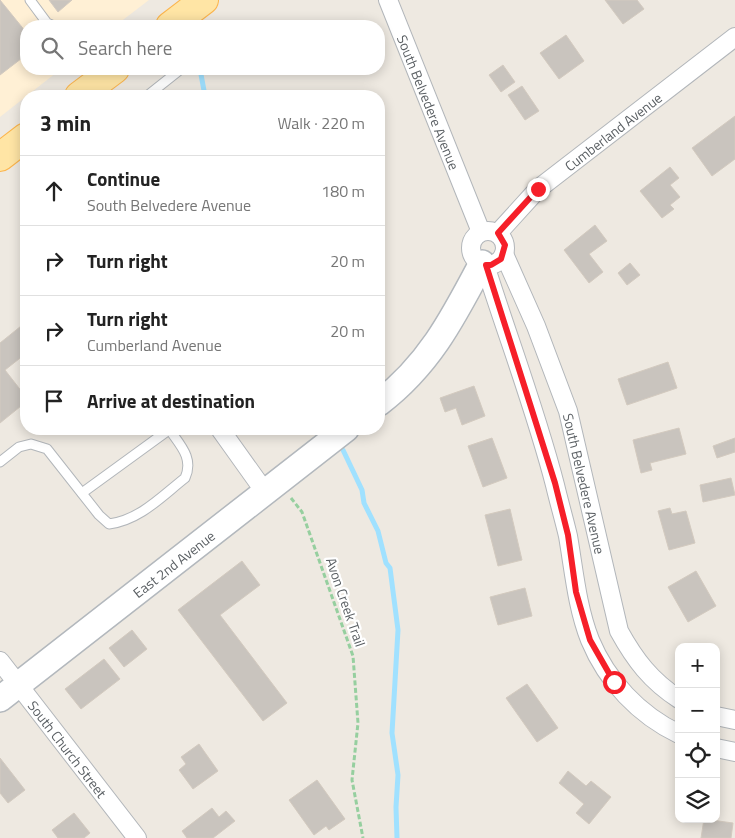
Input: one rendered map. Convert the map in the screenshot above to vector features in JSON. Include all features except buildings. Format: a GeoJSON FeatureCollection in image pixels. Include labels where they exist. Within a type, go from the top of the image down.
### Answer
{"type":"FeatureCollection","features":[{"type":"Feature","properties":{"kind":"main road"},"geometry":{"type":"LineString","coordinates":[[178,20],[204,0]]}},
{"type":"Feature","properties":{"kind":"street","name":"South Belvedere Avenue"},"geometry":{"type":"LineString","coordinates":[[388,0],[489,233],[504,240],[491,261],[555,483],[568,535],[576,592],[590,640],[614,682],[628,699],[649,716],[677,733]]}},
{"type":"Feature","properties":{"kind":"street","name":"Cumberland Avenue"},"geometry":{"type":"LineString","coordinates":[[489,233],[538,189],[735,36]]}},
{"type":"Feature","properties":{"kind":"street"},"geometry":{"type":"LineString","coordinates":[[385,398],[402,385],[438,342],[491,261],[476,260],[472,250],[473,240],[489,233]]}},
{"type":"Feature","properties":{"kind":"street","name":"South Belvedere Avenue"},"geometry":{"type":"LineString","coordinates":[[491,261],[536,326],[568,411],[619,632],[646,674],[675,696]]}},
{"type":"Feature","properties":{"kind":"street"},"geometry":{"type":"LineString","coordinates":[[224,435],[265,492]]}},
{"type":"Feature","properties":{"kind":"street","name":"East 2nd Avenue"},"geometry":{"type":"LineString","coordinates":[[10,692],[338,435]]}},
{"type":"Feature","properties":{"kind":"street","name":"South Church Street"},"geometry":{"type":"LineString","coordinates":[[0,661],[10,692],[137,838]]}},
{"type":"Feature","properties":{"kind":"street"},"geometry":{"type":"LineString","coordinates":[[720,717],[735,720]]}},
{"type":"Feature","properties":{"kind":"street"},"geometry":{"type":"LineString","coordinates":[[720,749],[735,752]]}},
{"type":"Feature","properties":{"kind":"lane"},"geometry":{"type":"LineString","coordinates":[[30,0],[45,20]]}},
{"type":"Feature","properties":{"kind":"lane"},"geometry":{"type":"LineString","coordinates":[[155,90],[173,75]]}},
{"type":"Feature","properties":{"kind":"lane"},"geometry":{"type":"LineString","coordinates":[[82,493],[161,435]]}},
{"type":"Feature","properties":{"kind":"lane"},"geometry":{"type":"LineString","coordinates":[[0,462],[19,447],[31,444],[47,449],[99,515],[109,524],[135,518],[185,478],[190,468],[183,448],[173,435]]}},
{"type":"Feature","properties":{"kind":"path","name":"Avon Creek Trail"},"geometry":{"type":"LineString","coordinates":[[265,492],[282,489],[302,512],[353,656],[358,723],[352,780],[363,838]]}},
{"type":"Feature","properties":{"kind":"shaded area"},"geometry":{"type":"Polygon","coordinates":[[[0,0],[149,0],[123,20],[20,20],[20,75],[53,75],[34,90],[20,90],[20,101],[0,117],[0,0]]]}},
{"type":"Feature","properties":{"kind":"waterway"},"geometry":{"type":"LineString","coordinates":[[201,75],[204,90]]}},
{"type":"Feature","properties":{"kind":"waterway"},"geometry":{"type":"LineString","coordinates":[[343,450],[362,490],[364,503],[378,531],[386,563],[390,568],[398,630],[392,733],[398,775],[397,838]]}},
{"type":"Feature","properties":{"kind":"route"},"geometry":{"type":"LineString","coordinates":[[538,189],[498,233],[504,240],[506,250],[501,259],[491,265],[486,265],[555,483],[568,535],[576,592],[590,640],[614,682]]}}]}
